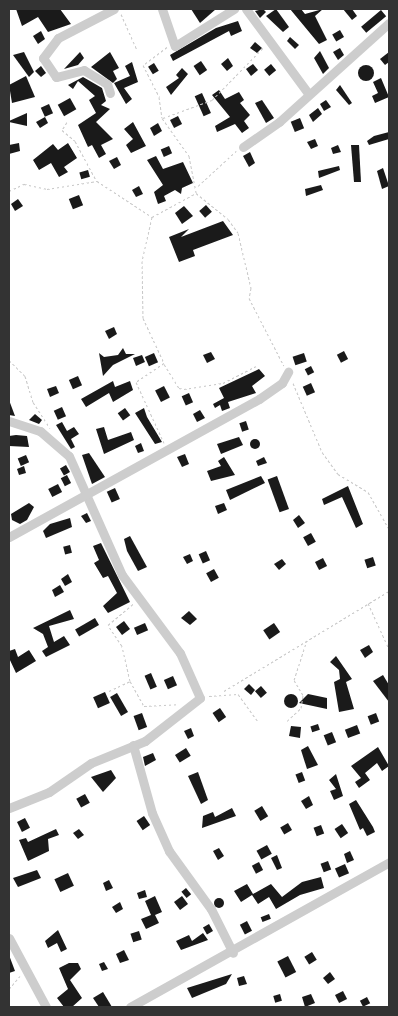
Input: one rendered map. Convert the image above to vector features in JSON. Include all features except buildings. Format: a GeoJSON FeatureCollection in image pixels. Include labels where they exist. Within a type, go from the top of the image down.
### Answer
{"type":"FeatureCollection","features":[{"type":"Feature","properties":{"kind":"street"},"geometry":{"type":"LineString","coordinates":[[110,93],[107,84],[84,70],[56,77],[43,58],[58,38],[114,9]]}},
{"type":"Feature","properties":{"kind":"street"},"geometry":{"type":"LineString","coordinates":[[162,9],[175,46],[234,9]]}},
{"type":"Feature","properties":{"kind":"street"},"geometry":{"type":"LineString","coordinates":[[246,9],[308,94]]}},
{"type":"Feature","properties":{"kind":"street"},"geometry":{"type":"LineString","coordinates":[[243,147],[308,94],[389,23]]}},
{"type":"Feature","properties":{"kind":"street"},"geometry":{"type":"LineString","coordinates":[[9,537],[88,497],[259,399],[282,383],[288,372]]}},
{"type":"Feature","properties":{"kind":"street"},"geometry":{"type":"LineString","coordinates":[[9,421],[40,431],[60,446],[75,464],[88,497],[136,597],[180,653],[200,698],[145,741],[77,771],[49,792],[9,808]]}},
{"type":"Feature","properties":{"kind":"street"},"geometry":{"type":"LineString","coordinates":[[133,745],[152,813],[169,851],[211,909],[233,953]]}},
{"type":"Feature","properties":{"kind":"street"},"geometry":{"type":"LineString","coordinates":[[130,1007],[233,953],[249,940],[389,862]]}},
{"type":"Feature","properties":{"kind":"street"},"geometry":{"type":"LineString","coordinates":[[9,938],[46,1007]]}},
{"type":"Feature","properties":{"kind":"path"},"geometry":{"type":"LineString","coordinates":[[120,9],[124,28],[137,50]]}},
{"type":"Feature","properties":{"kind":"path"},"geometry":{"type":"LineString","coordinates":[[162,118],[212,100],[268,41]]}},
{"type":"Feature","properties":{"kind":"path"},"geometry":{"type":"LineString","coordinates":[[175,46],[166,47],[143,65],[153,85],[162,118],[186,149],[197,187],[196,193]]}},
{"type":"Feature","properties":{"kind":"path"},"geometry":{"type":"LineString","coordinates":[[67,122],[62,130],[75,141],[97,181],[152,217]]}},
{"type":"Feature","properties":{"kind":"path"},"geometry":{"type":"LineString","coordinates":[[197,187],[243,147]]}},
{"type":"Feature","properties":{"kind":"path"},"geometry":{"type":"LineString","coordinates":[[9,191],[24,184],[46,189],[97,181]]}},
{"type":"Feature","properties":{"kind":"path"},"geometry":{"type":"LineString","coordinates":[[196,193],[152,217],[142,260],[143,318],[164,363],[179,388],[184,389],[223,382],[258,365]]}},
{"type":"Feature","properties":{"kind":"path"},"geometry":{"type":"LineString","coordinates":[[196,193],[228,219],[238,234],[251,288],[249,298],[288,372],[322,452],[338,474],[368,492],[389,529]]}},
{"type":"Feature","properties":{"kind":"path"},"geometry":{"type":"LineString","coordinates":[[9,360],[25,376],[33,402],[51,429]]}},
{"type":"Feature","properties":{"kind":"path"},"geometry":{"type":"LineString","coordinates":[[160,456],[164,444],[136,382],[164,363]]}},
{"type":"Feature","properties":{"kind":"path"},"geometry":{"type":"LineString","coordinates":[[200,698],[224,691],[389,591]]}},
{"type":"Feature","properties":{"kind":"path"},"geometry":{"type":"LineString","coordinates":[[136,597],[133,605],[108,625],[122,646],[130,681],[144,706],[180,703]]}},
{"type":"Feature","properties":{"kind":"path"},"geometry":{"type":"LineString","coordinates":[[368,602],[389,650]]}},
{"type":"Feature","properties":{"kind":"path"},"geometry":{"type":"LineString","coordinates":[[287,721],[301,708],[304,695],[294,680],[306,641]]}},
{"type":"Feature","properties":{"kind":"path"},"geometry":{"type":"LineString","coordinates":[[109,691],[130,681]]}},
{"type":"Feature","properties":{"kind":"path"},"geometry":{"type":"LineString","coordinates":[[224,691],[238,694],[258,722]]}},
{"type":"Feature","properties":{"kind":"path"},"geometry":{"type":"LineString","coordinates":[[9,989],[26,970]]}}]}
